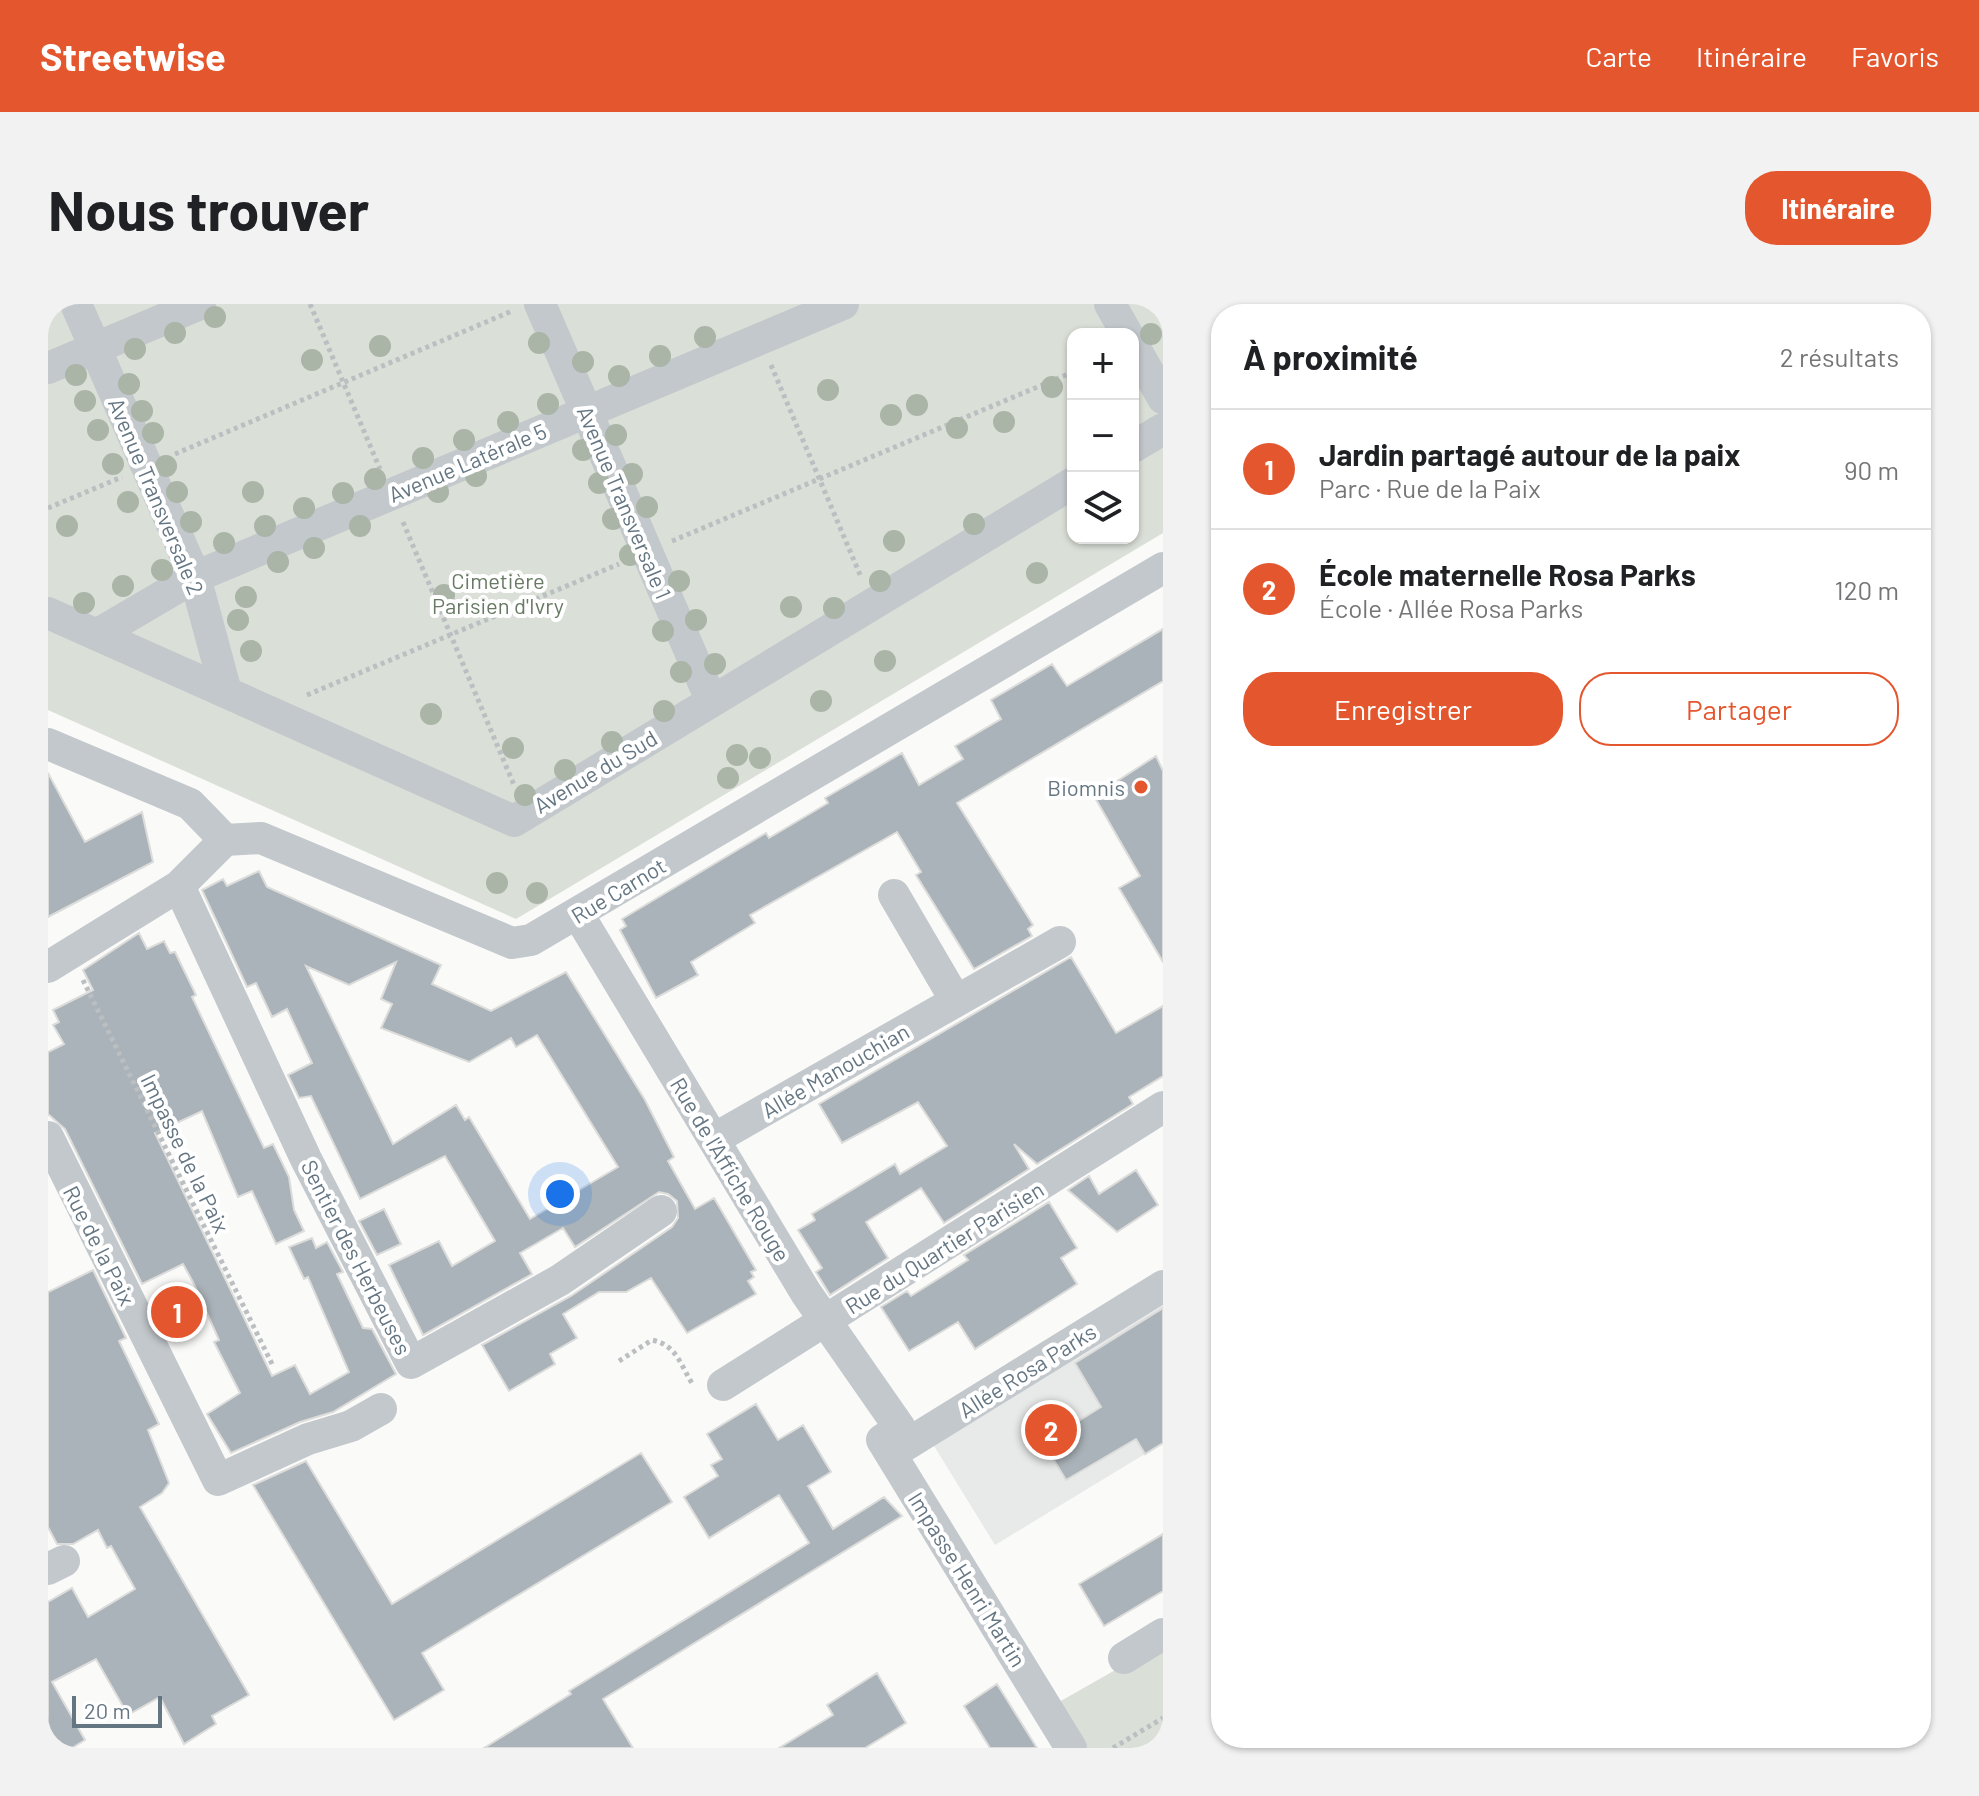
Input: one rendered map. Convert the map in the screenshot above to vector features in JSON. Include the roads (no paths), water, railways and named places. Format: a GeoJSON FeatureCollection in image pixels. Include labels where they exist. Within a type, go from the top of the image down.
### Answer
{"type":"FeatureCollection","features":[{"type":"Feature","properties":{"kind":"street","name":"Avenue Transversale 2"},"geometry":{"type":"LineString","coordinates":[[76,304],[195,577],[226,692]]}},
{"type":"Feature","properties":{"kind":"street"},"geometry":{"type":"LineString","coordinates":[[48,368],[200,304]]}},
{"type":"Feature","properties":{"kind":"street","name":"Avenue Latérale 5"},"geometry":{"type":"LineString","coordinates":[[98,634],[195,577],[843,304]]}},
{"type":"Feature","properties":{"kind":"street"},"geometry":{"type":"LineString","coordinates":[[1110,304],[1124,328]]}},
{"type":"Feature","properties":{"kind":"street","name":"Avenue Transversale 1"},"geometry":{"type":"LineString","coordinates":[[527,307],[586,412],[711,700]]}},
{"type":"Feature","properties":{"kind":"street"},"geometry":{"type":"LineString","coordinates":[[1139,356],[1163,398]]}},
{"type":"Feature","properties":{"kind":"street"},"geometry":{"type":"LineString","coordinates":[[1139,443],[1163,429]]}},
{"type":"Feature","properties":{"kind":"street","name":"Avenue du Sud"},"geometry":{"type":"LineString","coordinates":[[48,613],[514,821],[1067,487]]}},
{"type":"Feature","properties":{"kind":"street","name":"Rue Carnot"},"geometry":{"type":"LineString","coordinates":[[225,840],[261,838],[512,943],[531,940],[1163,568]]}},
{"type":"Feature","properties":{"kind":"street"},"geometry":{"type":"LineString","coordinates":[[48,744],[190,804],[225,840],[179,886],[59,960]]}},
{"type":"Feature","properties":{"kind":"street","name":"Sentier des Herbeuses"},"geometry":{"type":"LineString","coordinates":[[179,886],[306,1159],[411,1363],[560,1280],[661,1211]]}},
{"type":"Feature","properties":{"kind":"street"},"geometry":{"type":"LineString","coordinates":[[894,895],[956,1001]]}},
{"type":"Feature","properties":{"kind":"street","name":"Rue de l'Affiche Rouge"},"geometry":{"type":"LineString","coordinates":[[578,914],[825,1322],[844,1343],[900,1428],[882,1440],[891,1454]]}},
{"type":"Feature","properties":{"kind":"street","name":"Allée Manouchian"},"geometry":{"type":"LineString","coordinates":[[714,1139],[1060,942]]}},
{"type":"Feature","properties":{"kind":"street","name":"Rue du Quartier Parisien"},"geometry":{"type":"LineString","coordinates":[[723,1385],[1163,1107]]}},
{"type":"Feature","properties":{"kind":"street","name":"Rue de la Paix"},"geometry":{"type":"LineString","coordinates":[[48,1137],[218,1480],[308,1439],[351,1426],[381,1409]]}},
{"type":"Feature","properties":{"kind":"street","name":"Allée Rosa Parks"},"geometry":{"type":"LineString","coordinates":[[891,1454],[1163,1286]]}},
{"type":"Feature","properties":{"kind":"street","name":"Impasse Henri Martin"},"geometry":{"type":"LineString","coordinates":[[891,1454],[1071,1748]]}},
{"type":"Feature","properties":{"kind":"street"},"geometry":{"type":"LineString","coordinates":[[1124,1658],[1163,1634]]}},
{"type":"Feature","properties":{"kind":"place","name":"Biomnis"},"geometry":{"type":"Point","coordinates":[1141,787]}},
{"type":"Feature","properties":{"kind":"place","name":"Jardin partagé autour de la paix"},"geometry":{"type":"Point","coordinates":[177,1312]}},
{"type":"Feature","properties":{"kind":"place","name":"École maternelle Rosa Parks"},"geometry":{"type":"Point","coordinates":[1051,1430]}},
{"type":"Feature","properties":{"kind":"park label","name":"Cimetière Parisien d'Ivry"},"geometry":{"type":"Point","coordinates":[498,592]}}]}
